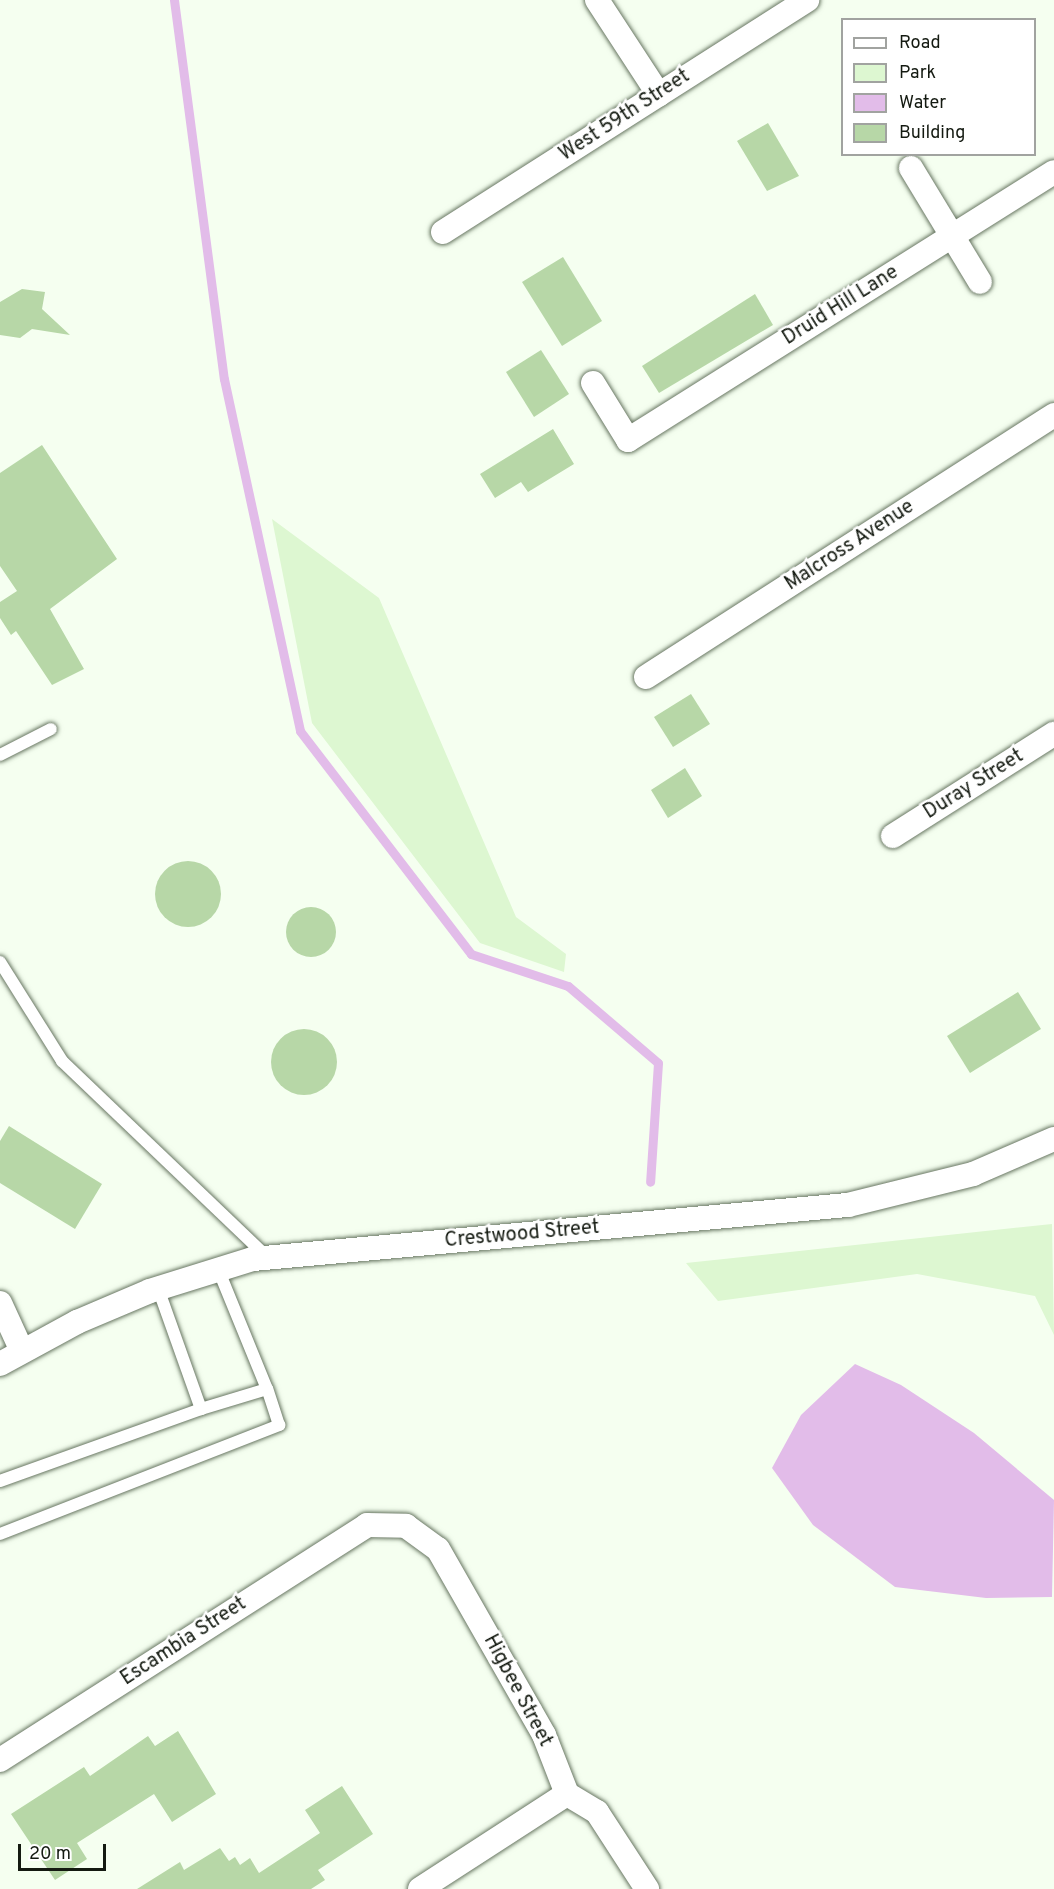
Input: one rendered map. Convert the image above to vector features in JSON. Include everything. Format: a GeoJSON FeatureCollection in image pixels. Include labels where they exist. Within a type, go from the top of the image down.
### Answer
{"type":"FeatureCollection","features":[{"type":"Feature","properties":{"kind":"street"},"geometry":{"type":"LineString","coordinates":[[597,0],[659,95]]}},
{"type":"Feature","properties":{"kind":"street","name":"West 59th Street"},"geometry":{"type":"LineString","coordinates":[[443,232],[807,0]]}},
{"type":"Feature","properties":{"kind":"street"},"geometry":{"type":"LineString","coordinates":[[911,168],[980,282]]}},
{"type":"Feature","properties":{"kind":"street","name":"Druid Hill Lane"},"geometry":{"type":"LineString","coordinates":[[593,383],[628,441],[1054,172]]}},
{"type":"Feature","properties":{"kind":"street","name":"Malcross Avenue"},"geometry":{"type":"LineString","coordinates":[[646,677],[1054,415]]}},
{"type":"Feature","properties":{"kind":"street","name":"Duray Street"},"geometry":{"type":"LineString","coordinates":[[893,836],[1054,734]]}},
{"type":"Feature","properties":{"kind":"street","name":"Crestwood Street"},"geometry":{"type":"LineString","coordinates":[[0,1364],[22,1351],[158,1288],[218,1269],[268,1258],[848,1205],[973,1174],[1054,1139]]}},
{"type":"Feature","properties":{"kind":"street"},"geometry":{"type":"LineString","coordinates":[[0,1303],[22,1351]]}},
{"type":"Feature","properties":{"kind":"street","name":"Escambia Street"},"geometry":{"type":"LineString","coordinates":[[0,1760],[367,1524]]}},
{"type":"Feature","properties":{"kind":"street","name":"Higbee Street"},"geometry":{"type":"LineString","coordinates":[[367,1524],[406,1526],[438,1550],[544,1736],[567,1794]]}},
{"type":"Feature","properties":{"kind":"street"},"geometry":{"type":"LineString","coordinates":[[420,1889],[567,1794],[597,1812],[647,1889]]}},
{"type":"Feature","properties":{"kind":"lane"},"geometry":{"type":"LineString","coordinates":[[0,755],[51,729]]}},
{"type":"Feature","properties":{"kind":"lane"},"geometry":{"type":"LineString","coordinates":[[0,962],[62,1061],[268,1258]]}},
{"type":"Feature","properties":{"kind":"lane"},"geometry":{"type":"LineString","coordinates":[[0,1534],[279,1425],[267,1389],[218,1269]]}},
{"type":"Feature","properties":{"kind":"lane"},"geometry":{"type":"LineString","coordinates":[[158,1288],[201,1409]]}},
{"type":"Feature","properties":{"kind":"lane"},"geometry":{"type":"LineString","coordinates":[[0,1480],[201,1409],[267,1389]]}},
{"type":"Feature","properties":{"kind":"green space"},"geometry":{"type":"Polygon","coordinates":[[[272,519],[379,598],[516,917],[566,954],[564,972],[480,943],[312,723],[272,519]]]}},
{"type":"Feature","properties":{"kind":"green space"},"geometry":{"type":"Polygon","coordinates":[[[1052,1224],[1054,1335],[1035,1296],[917,1274],[718,1301],[686,1263],[1052,1224]]]}},
{"type":"Feature","properties":{"kind":"water"},"geometry":{"type":"Polygon","coordinates":[[[855,1364],[901,1385],[974,1433],[1054,1500],[1052,1597],[986,1598],[895,1587],[813,1525],[772,1468],[801,1415],[855,1364]]]}},
{"type":"Feature","properties":{"kind":"building"},"geometry":{"type":"Polygon","coordinates":[[[768,123],[799,176],[767,191],[737,141],[768,123]]]}},
{"type":"Feature","properties":{"kind":"building"},"geometry":{"type":"Polygon","coordinates":[[[563,257],[602,321],[562,346],[522,282],[563,257]]]}},
{"type":"Feature","properties":{"kind":"building"},"geometry":{"type":"Polygon","coordinates":[[[22,289],[45,292],[42,309],[70,335],[32,329],[20,338],[0,335],[0,302],[22,289]]]}},
{"type":"Feature","properties":{"kind":"building"},"geometry":{"type":"Polygon","coordinates":[[[755,294],[773,325],[659,393],[642,366],[755,294]]]}},
{"type":"Feature","properties":{"kind":"building"},"geometry":{"type":"Polygon","coordinates":[[[541,350],[569,394],[534,417],[506,372],[541,350]]]}},
{"type":"Feature","properties":{"kind":"building"},"geometry":{"type":"Polygon","coordinates":[[[553,429],[574,464],[528,492],[521,482],[495,498],[480,474],[553,429]]]}},
{"type":"Feature","properties":{"kind":"building"},"geometry":{"type":"Polygon","coordinates":[[[42,445],[117,559],[50,609],[84,669],[52,685],[16,631],[11,635],[0,618],[0,602],[17,591],[0,566],[0,473],[42,445]]]}},
{"type":"Feature","properties":{"kind":"building"},"geometry":{"type":"Polygon","coordinates":[[[691,694],[710,724],[673,747],[654,717],[691,694]]]}},
{"type":"Feature","properties":{"kind":"building"},"geometry":{"type":"Polygon","coordinates":[[[685,768],[702,796],[668,818],[651,790],[685,768]]]}},
{"type":"Feature","properties":{"kind":"building"},"geometry":{"type":"Polygon","coordinates":[[[188,861],[201,864],[211,871],[218,881],[221,894],[218,907],[211,917],[201,924],[188,927],[175,924],[165,917],[158,907],[155,894],[158,881],[165,871],[175,864],[188,861]]]}},
{"type":"Feature","properties":{"kind":"building"},"geometry":{"type":"Polygon","coordinates":[[[311,907],[320,909],[331,918],[336,932],[334,941],[325,952],[311,957],[302,955],[291,946],[286,932],[288,923],[297,912],[311,907]]]}},
{"type":"Feature","properties":{"kind":"building"},"geometry":{"type":"Polygon","coordinates":[[[1018,992],[1041,1029],[970,1073],[947,1036],[1018,992]]]}},
{"type":"Feature","properties":{"kind":"building"},"geometry":{"type":"Polygon","coordinates":[[[304,1029],[317,1032],[327,1039],[334,1049],[337,1062],[334,1075],[327,1085],[317,1092],[304,1095],[291,1092],[281,1085],[274,1075],[271,1062],[274,1049],[281,1039],[291,1032],[304,1029]]]}},
{"type":"Feature","properties":{"kind":"building"},"geometry":{"type":"Polygon","coordinates":[[[9,1126],[102,1184],[75,1229],[0,1183],[0,1141],[9,1126]]]}},
{"type":"Feature","properties":{"kind":"building"},"geometry":{"type":"Polygon","coordinates":[[[178,1731],[216,1794],[172,1822],[154,1794],[77,1843],[87,1859],[55,1880],[11,1814],[84,1767],[90,1776],[148,1736],[155,1746],[178,1731]]]}},
{"type":"Feature","properties":{"kind":"building"},"geometry":{"type":"Polygon","coordinates":[[[342,1786],[373,1834],[318,1870],[325,1880],[311,1889],[137,1889],[180,1862],[184,1870],[220,1848],[229,1861],[235,1857],[240,1865],[250,1858],[259,1873],[320,1833],[305,1810],[342,1786]]]}},
{"type":"Feature","properties":{"kind":"waterway"},"geometry":{"type":"LineString","coordinates":[[174,0],[224,379],[300,731],[471,954],[568,986],[658,1063],[650,1182]]}}]}
